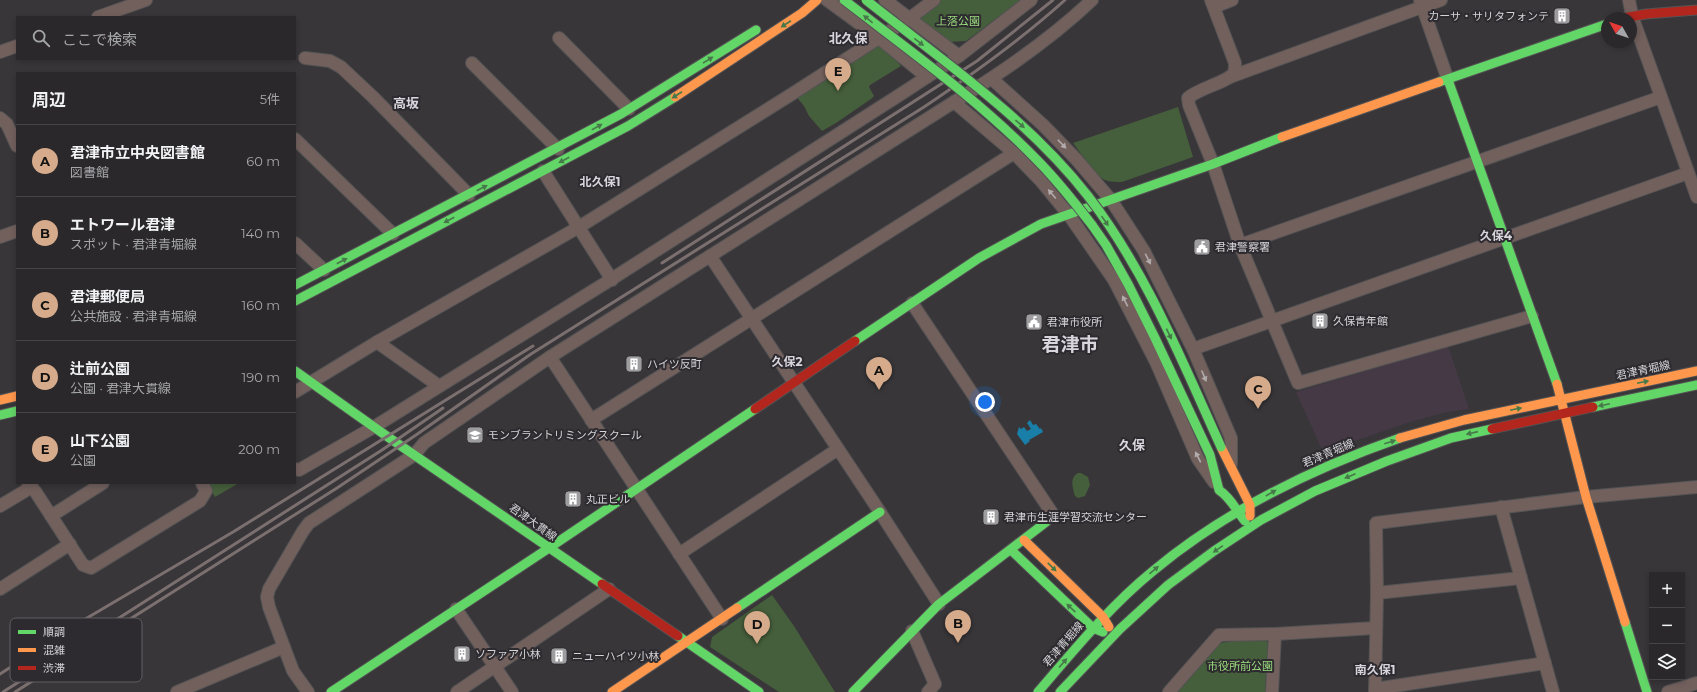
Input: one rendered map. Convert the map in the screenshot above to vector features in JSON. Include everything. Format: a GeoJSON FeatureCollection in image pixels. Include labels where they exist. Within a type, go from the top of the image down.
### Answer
{"type":"FeatureCollection","features":[{"type":"Feature","properties":{"kind":"street"},"geometry":{"type":"LineString","coordinates":[[101,16],[146,0]]}},
{"type":"Feature","properties":{"kind":"street"},"geometry":{"type":"LineString","coordinates":[[793,6],[816,0]]}},
{"type":"Feature","properties":{"kind":"street"},"geometry":{"type":"LineString","coordinates":[[296,300],[628,126],[802,14],[816,0]]}},
{"type":"Feature","properties":{"kind":"street"},"geometry":{"type":"LineString","coordinates":[[828,0],[879,38],[927,77]]}},
{"type":"Feature","properties":{"kind":"street"},"geometry":{"type":"LineString","coordinates":[[844,0],[976,104],[1016,139],[1048,170],[1077,204],[1106,245],[1128,284],[1155,338],[1210,454],[1219,490]]}},
{"type":"Feature","properties":{"kind":"street"},"geometry":{"type":"LineString","coordinates":[[866,0],[1027,130],[1058,160],[1088,196],[1117,238],[1168,332],[1221,447],[1250,505],[1250,528]]}},
{"type":"Feature","properties":{"kind":"street"},"geometry":{"type":"LineString","coordinates":[[885,0],[959,56]]}},
{"type":"Feature","properties":{"kind":"street"},"geometry":{"type":"LineString","coordinates":[[296,391],[378,342],[579,227],[879,38],[934,0]]}},
{"type":"Feature","properties":{"kind":"street"},"geometry":{"type":"LineString","coordinates":[[296,469],[299,470],[374,427],[612,280],[959,56],[1031,0]]}},
{"type":"Feature","properties":{"kind":"street"},"geometry":{"type":"LineString","coordinates":[[308,692],[297,679],[293,671],[268,607],[267,597],[269,589],[303,530],[309,523],[414,455],[424,443],[550,357],[954,102],[992,80],[1055,33],[1092,0]]}},
{"type":"Feature","properties":{"kind":"street"},"geometry":{"type":"LineString","coordinates":[[1230,77],[1234,72],[1235,63],[1212,3],[1232,0]]}},
{"type":"Feature","properties":{"kind":"street"},"geometry":{"type":"LineString","coordinates":[[1441,0],[1421,4],[1230,77],[1194,92],[1188,98],[1189,105],[1213,164],[1240,245],[1298,384],[1532,316]]}},
{"type":"Feature","properties":{"kind":"street"},"geometry":{"type":"LineString","coordinates":[[1628,12],[1629,0]]}},
{"type":"Feature","properties":{"kind":"street"},"geometry":{"type":"LineString","coordinates":[[1421,4],[1561,400],[1586,497],[1647,692]]}},
{"type":"Feature","properties":{"kind":"street"},"geometry":{"type":"LineString","coordinates":[[1637,16],[1697,10]]}},
{"type":"Feature","properties":{"kind":"street"},"geometry":{"type":"LineString","coordinates":[[296,284],[558,149],[629,109],[761,26]]}},
{"type":"Feature","properties":{"kind":"street"},"geometry":{"type":"LineString","coordinates":[[331,692],[637,489],[988,251],[1041,224],[1213,164],[1304,129],[1601,26]]}},
{"type":"Feature","properties":{"kind":"street"},"geometry":{"type":"LineString","coordinates":[[559,38],[629,109]]}},
{"type":"Feature","properties":{"kind":"street"},"geometry":{"type":"LineString","coordinates":[[1637,39],[1661,97],[1697,197]]}},
{"type":"Feature","properties":{"kind":"street"},"geometry":{"type":"LineString","coordinates":[[0,52],[16,46]]}},
{"type":"Feature","properties":{"kind":"street"},"geometry":{"type":"LineString","coordinates":[[306,58],[330,61],[341,67],[373,96],[469,195]]}},
{"type":"Feature","properties":{"kind":"street"},"geometry":{"type":"LineString","coordinates":[[472,63],[558,149]]}},
{"type":"Feature","properties":{"kind":"street"},"geometry":{"type":"LineString","coordinates":[[992,80],[1044,125],[1076,159],[1111,200],[1144,251],[1193,349],[1231,438],[1231,466]]}},
{"type":"Feature","properties":{"kind":"street"},"geometry":{"type":"LineString","coordinates":[[1240,245],[1661,97]]}},
{"type":"Feature","properties":{"kind":"street"},"geometry":{"type":"LineString","coordinates":[[954,102],[1014,153],[1041,181],[1069,215],[1114,280],[1156,362],[1198,459],[1219,490],[1229,497],[1237,512],[1250,528]]}},
{"type":"Feature","properties":{"kind":"street"},"geometry":{"type":"LineString","coordinates":[[0,118],[7,124],[16,144]]}},
{"type":"Feature","properties":{"kind":"street"},"geometry":{"type":"LineString","coordinates":[[296,140],[393,234]]}},
{"type":"Feature","properties":{"kind":"street"},"geometry":{"type":"LineString","coordinates":[[591,420],[1014,153]]}},
{"type":"Feature","properties":{"kind":"street"},"geometry":{"type":"LineString","coordinates":[[543,171],[612,280]]}},
{"type":"Feature","properties":{"kind":"street"},"geometry":{"type":"LineString","coordinates":[[1193,349],[1688,173]]}},
{"type":"Feature","properties":{"kind":"street"},"geometry":{"type":"LineString","coordinates":[[0,237],[16,231]]}},
{"type":"Feature","properties":{"kind":"street"},"geometry":{"type":"LineString","coordinates":[[296,244],[324,270]]}},
{"type":"Feature","properties":{"kind":"street"},"geometry":{"type":"LineString","coordinates":[[710,256],[880,512],[939,604]]}},
{"type":"Feature","properties":{"kind":"street"},"geometry":{"type":"LineString","coordinates":[[853,692],[939,604],[1054,516],[912,303]]}},
{"type":"Feature","properties":{"kind":"street"},"geometry":{"type":"LineString","coordinates":[[378,342],[439,386]]}},
{"type":"Feature","properties":{"kind":"street"},"geometry":{"type":"LineString","coordinates":[[550,357],[722,619]]}},
{"type":"Feature","properties":{"kind":"street","name":"君津青堀線"},"geometry":{"type":"LineString","coordinates":[[1038,692],[1118,601],[1182,547],[1237,512],[1324,466],[1444,425],[1697,371]]}},
{"type":"Feature","properties":{"kind":"street","name":"君津大貫線"},"geometry":{"type":"LineString","coordinates":[[296,372],[414,455],[686,642],[754,691]]}},
{"type":"Feature","properties":{"kind":"street"},"geometry":{"type":"LineString","coordinates":[[1060,692],[1152,599],[1184,573],[1276,511],[1310,493],[1416,450],[1464,435],[1697,385]]}},
{"type":"Feature","properties":{"kind":"street"},"geometry":{"type":"LineString","coordinates":[[0,400],[16,396]]}},
{"type":"Feature","properties":{"kind":"street"},"geometry":{"type":"LineString","coordinates":[[0,415],[16,411]]}},
{"type":"Feature","properties":{"kind":"street"},"geometry":{"type":"LineString","coordinates":[[679,554],[838,449]]}},
{"type":"Feature","properties":{"kind":"street"},"geometry":{"type":"LineString","coordinates":[[51,516],[101,484]]}},
{"type":"Feature","properties":{"kind":"street"},"geometry":{"type":"LineString","coordinates":[[0,506],[30,485],[83,565],[91,568],[97,566],[200,501],[206,491],[202,484]]}},
{"type":"Feature","properties":{"kind":"street"},"geometry":{"type":"LineString","coordinates":[[1545,662],[1375,690],[1375,628],[1377,593],[1376,523],[1586,497],[1697,487]]}},
{"type":"Feature","properties":{"kind":"street"},"geometry":{"type":"LineString","coordinates":[[1501,507],[1554,692]]}},
{"type":"Feature","properties":{"kind":"street"},"geometry":{"type":"LineString","coordinates":[[612,692],[880,512]]}},
{"type":"Feature","properties":{"kind":"street"},"geometry":{"type":"LineString","coordinates":[[1024,540],[1103,617],[1115,636]]}},
{"type":"Feature","properties":{"kind":"street"},"geometry":{"type":"LineString","coordinates":[[0,589],[70,544]]}},
{"type":"Feature","properties":{"kind":"street"},"geometry":{"type":"LineString","coordinates":[[1011,550],[1093,628],[1115,636]]}},
{"type":"Feature","properties":{"kind":"street"},"geometry":{"type":"LineString","coordinates":[[1377,593],[1521,578]]}},
{"type":"Feature","properties":{"kind":"street"},"geometry":{"type":"LineString","coordinates":[[457,692],[610,590]]}},
{"type":"Feature","properties":{"kind":"street"},"geometry":{"type":"LineString","coordinates":[[456,609],[512,692]]}},
{"type":"Feature","properties":{"kind":"street"},"geometry":{"type":"LineString","coordinates":[[1169,692],[1219,635],[1275,634],[1375,628]]}},
{"type":"Feature","properties":{"kind":"street"},"geometry":{"type":"LineString","coordinates":[[912,631],[935,684],[928,692]]}},
{"type":"Feature","properties":{"kind":"street"},"geometry":{"type":"LineString","coordinates":[[1272,692],[1275,634]]}},
{"type":"Feature","properties":{"kind":"street"},"geometry":{"type":"LineString","coordinates":[[177,692],[284,647]]}},
{"type":"Feature","properties":{"kind":"street"},"geometry":{"type":"LineString","coordinates":[[1668,692],[1697,683]]}},
{"type":"Feature","properties":{"kind":"shaded area"},"geometry":{"type":"Polygon","coordinates":[[[1448,346],[1469,409],[1447,412],[1410,422],[1323,452],[1296,392],[1448,346]]]}},
{"type":"Feature","properties":{"kind":"green space","name":"上落公園"},"geometry":{"type":"Polygon","coordinates":[[[940,0],[1021,0],[966,41],[948,42],[941,34],[923,24],[918,15],[928,6],[940,0]]]}},
{"type":"Feature","properties":{"kind":"green space"},"geometry":{"type":"Polygon","coordinates":[[[877,45],[887,50],[901,66],[870,85],[869,87],[874,96],[871,99],[822,131],[809,116],[804,106],[794,94],[820,68],[877,45]]]}},
{"type":"Feature","properties":{"kind":"green space"},"geometry":{"type":"Polygon","coordinates":[[[1178,107],[1193,157],[1122,182],[1105,180],[1096,174],[1073,143],[1178,107]]]}},
{"type":"Feature","properties":{"kind":"green space"},"geometry":{"type":"Polygon","coordinates":[[[1078,473],[1088,477],[1090,485],[1085,496],[1078,498],[1075,496],[1072,483],[1073,478],[1078,473]]]}},
{"type":"Feature","properties":{"kind":"green space"},"geometry":{"type":"Polygon","coordinates":[[[208,484],[237,484],[215,497],[208,484]]]}},
{"type":"Feature","properties":{"kind":"green space"},"geometry":{"type":"Polygon","coordinates":[[[772,595],[794,626],[835,692],[779,692],[710,647],[712,637],[772,595]]]}},
{"type":"Feature","properties":{"kind":"green space","name":"市役所前公園"},"geometry":{"type":"Polygon","coordinates":[[[1264,638],[1268,643],[1265,692],[1174,692],[1218,643],[1264,638]]]}},
{"type":"Feature","properties":{"kind":"water"},"geometry":{"type":"Polygon","coordinates":[[[1030,420],[1033,425],[1036,424],[1043,432],[1029,440],[1030,441],[1025,445],[1017,434],[1019,427],[1021,429],[1024,427],[1027,431],[1031,429],[1027,423],[1030,420]]]}},
{"type":"Feature","properties":{"kind":"railway"},"geometry":{"type":"LineString","coordinates":[[662,263],[977,61],[1053,0]]}},
{"type":"Feature","properties":{"kind":"railway"},"geometry":{"type":"LineString","coordinates":[[132,618],[337,488],[416,435],[531,354],[924,107],[996,56],[1065,0]]}},
{"type":"Feature","properties":{"kind":"railway"},"geometry":{"type":"LineString","coordinates":[[87,618],[233,532],[533,346]]}},
{"type":"Feature","properties":{"kind":"railway"},"geometry":{"type":"LineString","coordinates":[[119,618],[382,450],[443,408]]}},
{"type":"Feature","properties":{"kind":"railway"},"geometry":{"type":"LineString","coordinates":[[0,674],[10,668]]}},
{"type":"Feature","properties":{"kind":"railway"},"geometry":{"type":"LineString","coordinates":[[3,692],[19,682]]}},
{"type":"Feature","properties":{"kind":"railway"},"geometry":{"type":"LineString","coordinates":[[15,692],[31,682]]}},
{"type":"Feature","properties":{"kind":"traffic: fast"},"geometry":{"type":"LineString","coordinates":[[844,0],[944,77],[992,117],[1044,168],[1066,192],[1092,225]]}},
{"type":"Feature","properties":{"kind":"traffic: fast"},"geometry":{"type":"LineString","coordinates":[[866,0],[954,68],[1011,116],[1064,168],[1088,196],[1128,255],[1162,317],[1221,447]]}},
{"type":"Feature","properties":{"kind":"traffic: fast"},"geometry":{"type":"LineString","coordinates":[[1439,82],[1601,26]]}},
{"type":"Feature","properties":{"kind":"traffic: fast"},"geometry":{"type":"LineString","coordinates":[[296,284],[621,114],[756,30]]}},
{"type":"Feature","properties":{"kind":"traffic: fast"},"geometry":{"type":"LineString","coordinates":[[1448,80],[1557,384]]}},
{"type":"Feature","properties":{"kind":"traffic: fast"},"geometry":{"type":"LineString","coordinates":[[296,300],[628,126],[675,97]]}},
{"type":"Feature","properties":{"kind":"traffic: fast"},"geometry":{"type":"LineString","coordinates":[[855,341],[979,258],[1041,224],[1213,164],[1282,137]]}},
{"type":"Feature","properties":{"kind":"traffic: fast"},"geometry":{"type":"LineString","coordinates":[[1092,225],[1106,245],[1128,284],[1155,338],[1210,455],[1219,490],[1230,501],[1245,521]]}},
{"type":"Feature","properties":{"kind":"traffic: fast"},"geometry":{"type":"LineString","coordinates":[[296,372],[388,437],[602,584]]}},
{"type":"Feature","properties":{"kind":"traffic: fast"},"geometry":{"type":"LineString","coordinates":[[1593,407],[1697,385]]}},
{"type":"Feature","properties":{"kind":"traffic: fast"},"geometry":{"type":"LineString","coordinates":[[331,692],[549,548],[755,409]]}},
{"type":"Feature","properties":{"kind":"traffic: fast"},"geometry":{"type":"LineString","coordinates":[[0,415],[16,411]]}},
{"type":"Feature","properties":{"kind":"traffic: fast"},"geometry":{"type":"LineString","coordinates":[[1060,692],[1120,629],[1168,585],[1214,551],[1261,520],[1315,491],[1387,461],[1451,438],[1492,429]]}},
{"type":"Feature","properties":{"kind":"traffic: fast"},"geometry":{"type":"LineString","coordinates":[[1038,692],[1107,614],[1137,585],[1181,549],[1240,510],[1270,493],[1334,463],[1400,438]]}},
{"type":"Feature","properties":{"kind":"traffic: fast"},"geometry":{"type":"LineString","coordinates":[[737,608],[880,512]]}},
{"type":"Feature","properties":{"kind":"traffic: fast"},"geometry":{"type":"LineString","coordinates":[[853,692],[939,604],[1054,516]]}},
{"type":"Feature","properties":{"kind":"traffic: fast"},"geometry":{"type":"LineString","coordinates":[[1011,550],[1093,628],[1103,632]]}},
{"type":"Feature","properties":{"kind":"traffic: fast"},"geometry":{"type":"LineString","coordinates":[[1625,622],[1647,692]]}},
{"type":"Feature","properties":{"kind":"traffic: fast"},"geometry":{"type":"LineString","coordinates":[[678,636],[759,692]]}},
{"type":"Feature","properties":{"kind":"traffic: slow"},"geometry":{"type":"LineString","coordinates":[[675,97],[802,13],[817,0]]}},
{"type":"Feature","properties":{"kind":"traffic: slow"},"geometry":{"type":"LineString","coordinates":[[1282,137],[1439,82]]}},
{"type":"Feature","properties":{"kind":"traffic: slow"},"geometry":{"type":"LineString","coordinates":[[1400,438],[1464,420],[1697,371]]}},
{"type":"Feature","properties":{"kind":"traffic: slow"},"geometry":{"type":"LineString","coordinates":[[1557,384],[1586,497],[1625,622]]}},
{"type":"Feature","properties":{"kind":"traffic: slow"},"geometry":{"type":"LineString","coordinates":[[0,400],[16,396]]}},
{"type":"Feature","properties":{"kind":"traffic: slow"},"geometry":{"type":"LineString","coordinates":[[1221,447],[1250,505],[1250,516]]}},
{"type":"Feature","properties":{"kind":"traffic: slow"},"geometry":{"type":"LineString","coordinates":[[1024,540],[1103,617],[1109,627]]}},
{"type":"Feature","properties":{"kind":"traffic: slow"},"geometry":{"type":"LineString","coordinates":[[612,692],[737,608]]}},
{"type":"Feature","properties":{"kind":"traffic: jam"},"geometry":{"type":"LineString","coordinates":[[1637,16],[1697,10]]}},
{"type":"Feature","properties":{"kind":"traffic: jam"},"geometry":{"type":"LineString","coordinates":[[755,409],[855,341]]}},
{"type":"Feature","properties":{"kind":"traffic: jam"},"geometry":{"type":"LineString","coordinates":[[1492,429],[1593,407]]}},
{"type":"Feature","properties":{"kind":"traffic: jam"},"geometry":{"type":"LineString","coordinates":[[602,584],[678,636]]}},
{"type":"Feature","properties":{"kind":"place","name":"カーサ・サリタフォンテ"},"geometry":{"type":"Point","coordinates":[1562,16]}},
{"type":"Feature","properties":{"kind":"place","name":"山下公園"},"geometry":{"type":"Point","coordinates":[838,91]}},
{"type":"Feature","properties":{"kind":"place","name":"君津警察署"},"geometry":{"type":"Point","coordinates":[1202,247]}},
{"type":"Feature","properties":{"kind":"place","name":"久保青年館"},"geometry":{"type":"Point","coordinates":[1320,321]}},
{"type":"Feature","properties":{"kind":"place","name":"君津市役所"},"geometry":{"type":"Point","coordinates":[1034,322]}},
{"type":"Feature","properties":{"kind":"place","name":"ハイツ反町"},"geometry":{"type":"Point","coordinates":[634,364]}},
{"type":"Feature","properties":{"kind":"place","name":"君津市立中央図書館"},"geometry":{"type":"Point","coordinates":[879,390]}},
{"type":"Feature","properties":{"kind":"place","name":"君津郵便局"},"geometry":{"type":"Point","coordinates":[1258,409]}},
{"type":"Feature","properties":{"kind":"place","name":"モンブラントリミングスクール"},"geometry":{"type":"Point","coordinates":[475,435]}},
{"type":"Feature","properties":{"kind":"place","name":"丸正ビル"},"geometry":{"type":"Point","coordinates":[573,499]}},
{"type":"Feature","properties":{"kind":"place","name":"君津市生涯学習交流センター"},"geometry":{"type":"Point","coordinates":[991,517]}},
{"type":"Feature","properties":{"kind":"place","name":"エトワール君津"},"geometry":{"type":"Point","coordinates":[958,643]}},
{"type":"Feature","properties":{"kind":"place","name":"辻前公園"},"geometry":{"type":"Point","coordinates":[757,644]}},
{"type":"Feature","properties":{"kind":"place","name":"ソファア小林"},"geometry":{"type":"Point","coordinates":[462,654]}},
{"type":"Feature","properties":{"kind":"place","name":"ニューハイツ小林"},"geometry":{"type":"Point","coordinates":[559,656]}},
{"type":"Feature","properties":{"kind":"district","name":"北久保"},"geometry":{"type":"Point","coordinates":[848,38]}},
{"type":"Feature","properties":{"kind":"district","name":"高坂"},"geometry":{"type":"Point","coordinates":[406,103]}},
{"type":"Feature","properties":{"kind":"district","name":"北久保1"},"geometry":{"type":"Point","coordinates":[600,181]}},
{"type":"Feature","properties":{"kind":"district","name":"久保4"},"geometry":{"type":"Point","coordinates":[1496,235]}},
{"type":"Feature","properties":{"kind":"district","name":"君津市"},"geometry":{"type":"Point","coordinates":[1070,344]}},
{"type":"Feature","properties":{"kind":"district","name":"久保2"},"geometry":{"type":"Point","coordinates":[787,361]}},
{"type":"Feature","properties":{"kind":"district","name":"久保"},"geometry":{"type":"Point","coordinates":[1132,445]}},
{"type":"Feature","properties":{"kind":"district","name":"南久保1"},"geometry":{"type":"Point","coordinates":[1375,669]}}]}
